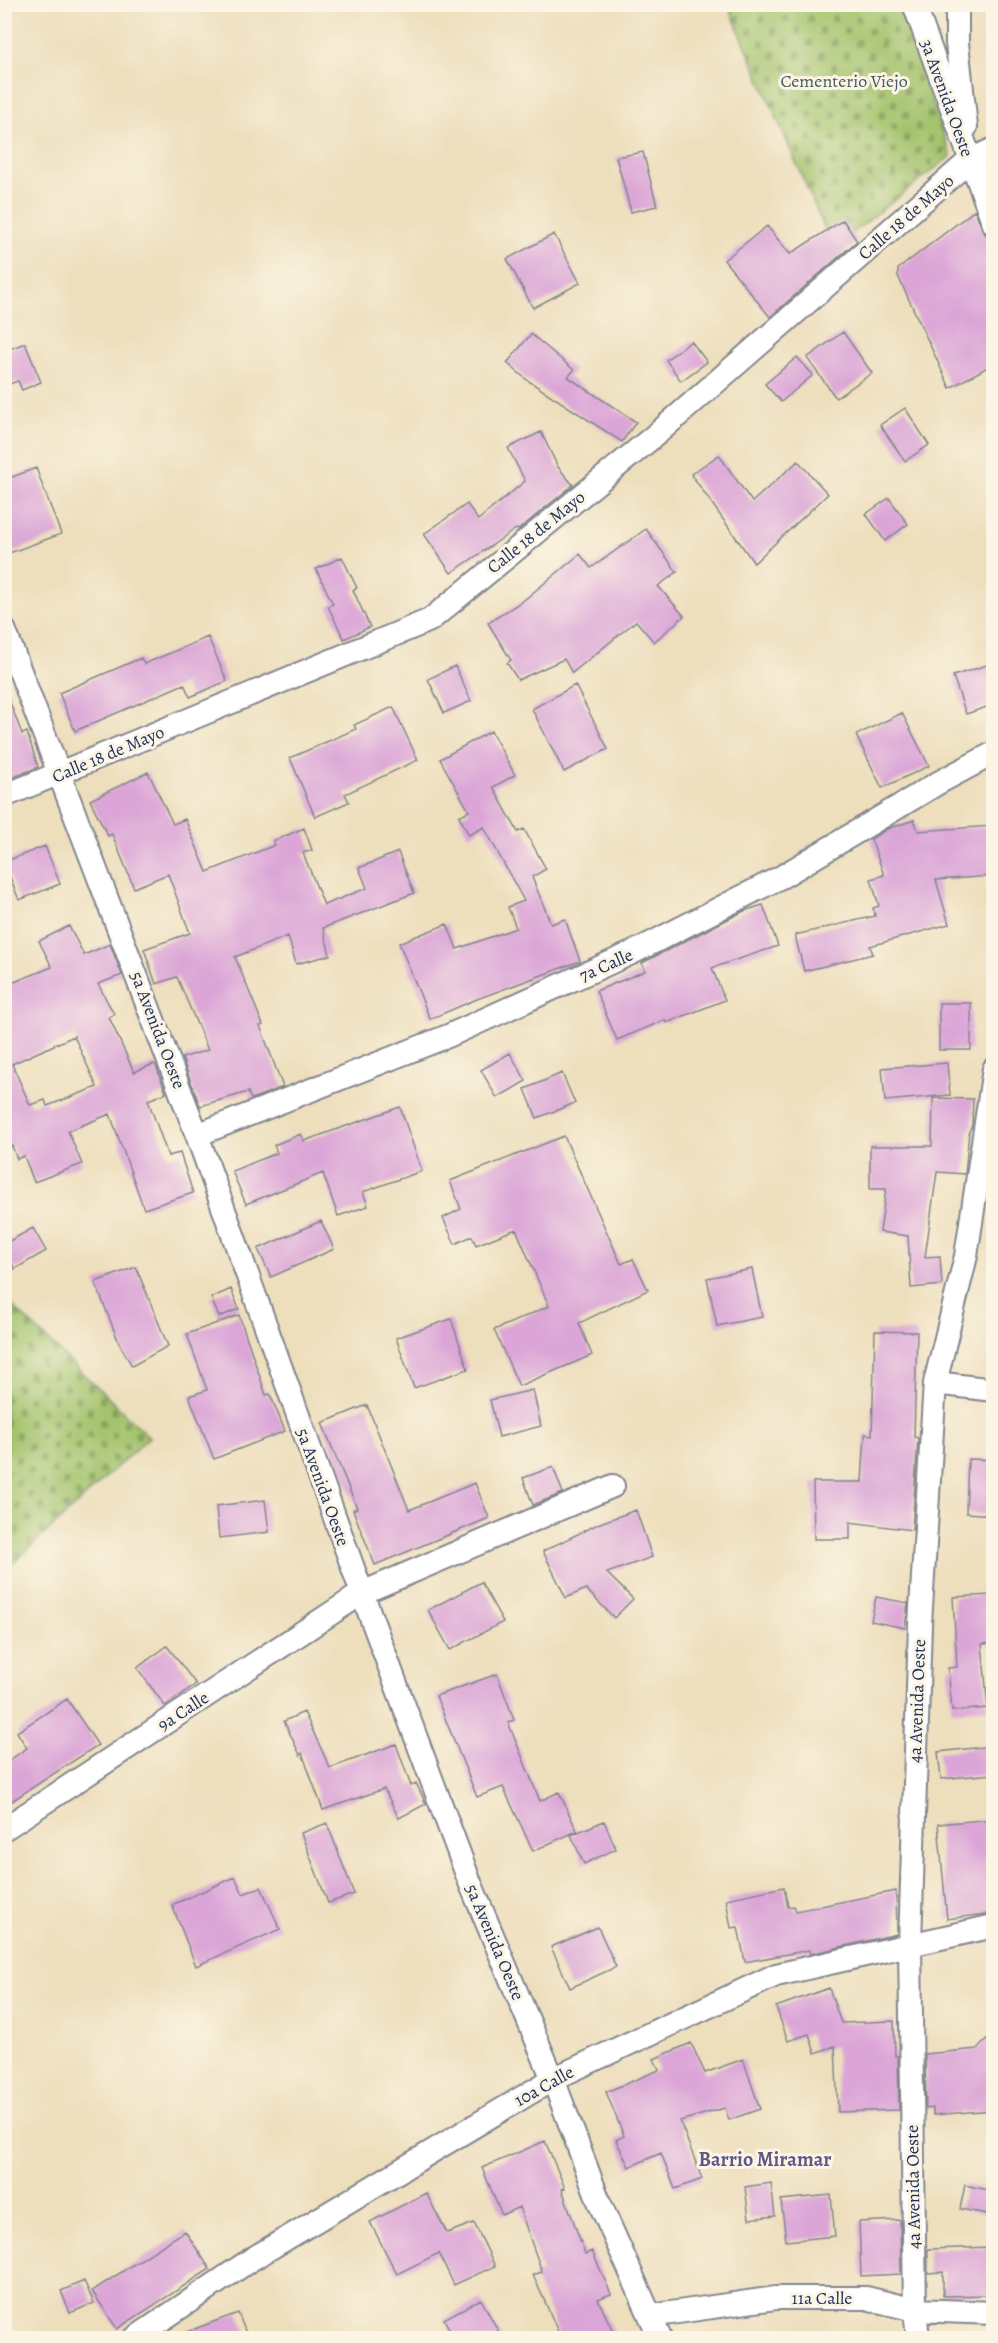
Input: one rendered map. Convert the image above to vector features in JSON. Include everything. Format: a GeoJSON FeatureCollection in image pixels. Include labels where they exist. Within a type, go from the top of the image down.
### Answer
{"type":"FeatureCollection","features":[{"type":"Feature","properties":{"kind":"street","name":"3a Avenida Oeste"},"geometry":{"type":"LineString","coordinates":[[914,4],[993,224]]}},
{"type":"Feature","properties":{"kind":"street"},"geometry":{"type":"LineString","coordinates":[[957,4],[957,43],[969,161]]}},
{"type":"Feature","properties":{"kind":"street","name":"Calle 18 de Mayo"},"geometry":{"type":"LineString","coordinates":[[4,796],[62,774],[430,620],[659,432],[969,161],[993,149]]}},
{"type":"Feature","properties":{"kind":"street","name":"5a Avenida Oeste"},"geometry":{"type":"LineString","coordinates":[[4,629],[62,774],[197,1135],[362,1593],[469,1880],[553,2079],[600,2204],[660,2338]]}},
{"type":"Feature","properties":{"kind":"street","name":"7a Calle"},"geometry":{"type":"LineString","coordinates":[[197,1135],[448,1036],[636,951],[783,876],[938,783],[993,753]]}},
{"type":"Feature","properties":{"kind":"street","name":"4a Avenida Oeste"},"geometry":{"type":"LineString","coordinates":[[918,2338],[915,2310],[910,1944],[920,1624],[935,1383],[966,1256],[993,1069]]}},
{"type":"Feature","properties":{"kind":"street"},"geometry":{"type":"LineString","coordinates":[[935,1383],[993,1390]]}},
{"type":"Feature","properties":{"kind":"street","name":"9a Calle"},"geometry":{"type":"LineString","coordinates":[[4,1829],[362,1593],[613,1486]]}},
{"type":"Feature","properties":{"kind":"street","name":"10a Calle"},"geometry":{"type":"LineString","coordinates":[[135,2338],[252,2259],[553,2079],[776,1975],[993,1926]]}},
{"type":"Feature","properties":{"kind":"street","name":"11a Calle"},"geometry":{"type":"LineString","coordinates":[[650,2316],[776,2298],[866,2298],[915,2310],[993,2313]]}},
{"type":"Feature","properties":{"kind":"green space","name":"Cementerio Viejo"},"geometry":{"type":"Polygon","coordinates":[[[728,5],[899,5],[951,156],[833,248],[728,5]]]}},
{"type":"Feature","properties":{"kind":"green space"},"geometry":{"type":"Polygon","coordinates":[[[5,1299],[149,1437],[5,1571],[5,1299]]]}},
{"type":"Feature","properties":{"kind":"building"},"geometry":{"type":"Polygon","coordinates":[[[643,152],[657,206],[631,212],[616,157],[643,152]]]}},
{"type":"Feature","properties":{"kind":"building"},"geometry":{"type":"Polygon","coordinates":[[[975,210],[986,235],[993,237],[993,364],[950,388],[898,276],[898,269],[975,210]]]}},
{"type":"Feature","properties":{"kind":"building"},"geometry":{"type":"Polygon","coordinates":[[[843,220],[857,241],[770,317],[724,260],[767,226],[790,254],[843,220]]]}},
{"type":"Feature","properties":{"kind":"building"},"geometry":{"type":"Polygon","coordinates":[[[554,234],[580,283],[533,308],[507,259],[554,234]]]}},
{"type":"Feature","properties":{"kind":"building"},"geometry":{"type":"Polygon","coordinates":[[[843,332],[872,373],[836,398],[807,358],[843,332]]]}},
{"type":"Feature","properties":{"kind":"building"},"geometry":{"type":"Polygon","coordinates":[[[531,334],[574,370],[568,377],[636,422],[622,442],[527,380],[507,363],[531,334]]]}},
{"type":"Feature","properties":{"kind":"building"},"geometry":{"type":"Polygon","coordinates":[[[691,341],[707,362],[681,381],[666,360],[691,341]]]}},
{"type":"Feature","properties":{"kind":"building"},"geometry":{"type":"Polygon","coordinates":[[[25,343],[41,382],[22,390],[18,381],[4,386],[4,351],[25,343]]]}},
{"type":"Feature","properties":{"kind":"building"},"geometry":{"type":"Polygon","coordinates":[[[797,357],[813,375],[781,402],[765,384],[797,357]]]}},
{"type":"Feature","properties":{"kind":"building"},"geometry":{"type":"Polygon","coordinates":[[[905,408],[929,445],[905,461],[880,425],[905,408]]]}},
{"type":"Feature","properties":{"kind":"building"},"geometry":{"type":"Polygon","coordinates":[[[541,432],[558,467],[573,485],[518,530],[516,529],[451,573],[424,534],[467,504],[478,520],[525,481],[508,448],[541,432]]]}},
{"type":"Feature","properties":{"kind":"building"},"geometry":{"type":"Polygon","coordinates":[[[719,455],[752,502],[798,461],[828,494],[754,563],[691,474],[719,455]]]}},
{"type":"Feature","properties":{"kind":"building"},"geometry":{"type":"Polygon","coordinates":[[[36,468],[61,534],[4,555],[4,480],[36,468]]]}},
{"type":"Feature","properties":{"kind":"building"},"geometry":{"type":"Polygon","coordinates":[[[889,498],[908,524],[885,541],[866,514],[889,498]]]}},
{"type":"Feature","properties":{"kind":"building"},"geometry":{"type":"Polygon","coordinates":[[[646,529],[677,572],[658,586],[684,616],[654,642],[636,621],[572,673],[564,659],[518,680],[507,663],[511,660],[488,623],[524,600],[580,554],[591,568],[646,529]]]}},
{"type":"Feature","properties":{"kind":"building"},"geometry":{"type":"Polygon","coordinates":[[[342,557],[357,588],[353,590],[370,627],[344,639],[328,606],[333,604],[316,569],[342,557]]]}},
{"type":"Feature","properties":{"kind":"building"},"geometry":{"type":"Polygon","coordinates":[[[208,637],[227,681],[190,697],[184,684],[75,731],[59,693],[141,658],[144,664],[208,637]]]}},
{"type":"Feature","properties":{"kind":"building"},"geometry":{"type":"Polygon","coordinates":[[[993,663],[993,705],[966,714],[953,676],[993,663]]]}},
{"type":"Feature","properties":{"kind":"building"},"geometry":{"type":"Polygon","coordinates":[[[455,666],[471,701],[444,713],[428,679],[455,666]]]}},
{"type":"Feature","properties":{"kind":"building"},"geometry":{"type":"Polygon","coordinates":[[[575,685],[608,749],[564,772],[532,709],[575,685]]]}},
{"type":"Feature","properties":{"kind":"building"},"geometry":{"type":"Polygon","coordinates":[[[6,692],[22,734],[27,732],[38,767],[4,781],[6,692]]]}},
{"type":"Feature","properties":{"kind":"building"},"geometry":{"type":"Polygon","coordinates":[[[393,707],[418,760],[345,794],[349,802],[315,817],[290,758],[356,729],[354,725],[393,707]]]}},
{"type":"Feature","properties":{"kind":"building"},"geometry":{"type":"Polygon","coordinates":[[[902,713],[929,766],[882,788],[856,735],[902,713]]]}},
{"type":"Feature","properties":{"kind":"building"},"geometry":{"type":"Polygon","coordinates":[[[491,731],[515,775],[493,787],[518,832],[524,829],[546,869],[532,877],[551,924],[565,919],[580,961],[430,1019],[399,943],[447,924],[457,949],[516,928],[508,907],[524,901],[484,827],[469,835],[459,816],[469,811],[440,759],[491,731]]]}},
{"type":"Feature","properties":{"kind":"building"},"geometry":{"type":"Polygon","coordinates":[[[148,772],[173,824],[185,819],[207,872],[275,845],[273,841],[304,828],[312,850],[303,853],[324,905],[367,888],[359,868],[398,852],[414,893],[323,928],[330,955],[296,964],[288,936],[235,957],[263,1025],[260,1026],[283,1087],[251,1099],[248,1092],[200,1106],[182,1058],[208,1050],[177,977],[156,984],[144,949],[190,933],[168,874],[134,888],[112,834],[108,836],[90,800],[148,772]]]}},
{"type":"Feature","properties":{"kind":"building"},"geometry":{"type":"Polygon","coordinates":[[[914,820],[918,831],[992,826],[993,876],[936,880],[949,924],[870,946],[873,954],[804,971],[795,935],[875,916],[873,908],[879,906],[871,879],[884,875],[871,839],[887,829],[914,820]]]}},
{"type":"Feature","properties":{"kind":"building"},"geometry":{"type":"Polygon","coordinates":[[[45,846],[60,884],[19,900],[4,862],[45,846]]]}},
{"type":"Feature","properties":{"kind":"building"},"geometry":{"type":"Polygon","coordinates":[[[763,905],[778,946],[712,968],[725,1000],[666,1023],[665,1020],[617,1040],[596,991],[645,971],[642,963],[744,911],[763,905]]]}},
{"type":"Feature","properties":{"kind":"building"},"geometry":{"type":"Polygon","coordinates":[[[69,926],[84,955],[110,944],[122,975],[98,984],[114,1014],[109,1017],[134,1072],[154,1064],[156,1066],[166,1093],[148,1100],[168,1156],[180,1153],[193,1193],[144,1209],[110,1114],[68,1131],[82,1164],[34,1182],[24,1156],[17,1159],[12,1146],[4,1149],[4,986],[52,967],[39,941],[69,926]],[[74,1036],[12,1064],[30,1105],[45,1100],[47,1106],[97,1087],[74,1036]]]}},
{"type":"Feature","properties":{"kind":"building"},"geometry":{"type":"Polygon","coordinates":[[[939,1003],[971,1003],[971,1050],[939,1050],[939,1003]]]}},
{"type":"Feature","properties":{"kind":"building"},"geometry":{"type":"Polygon","coordinates":[[[510,1053],[526,1081],[497,1098],[481,1070],[510,1053]]]}},
{"type":"Feature","properties":{"kind":"building"},"geometry":{"type":"Polygon","coordinates":[[[947,1063],[950,1095],[885,1101],[882,1068],[947,1063]]]}},
{"type":"Feature","properties":{"kind":"building"},"geometry":{"type":"Polygon","coordinates":[[[562,1073],[575,1103],[537,1118],[525,1089],[562,1073]]]}},
{"type":"Feature","properties":{"kind":"building"},"geometry":{"type":"Polygon","coordinates":[[[933,1098],[973,1099],[972,1125],[969,1132],[965,1174],[937,1172],[925,1257],[940,1256],[942,1285],[911,1288],[908,1236],[880,1232],[886,1189],[870,1189],[870,1146],[932,1146],[933,1098]]]}},
{"type":"Feature","properties":{"kind":"building"},"geometry":{"type":"Polygon","coordinates":[[[400,1107],[422,1171],[363,1192],[368,1206],[338,1216],[323,1173],[246,1204],[232,1171],[277,1153],[274,1145],[301,1134],[304,1141],[400,1107]]]}},
{"type":"Feature","properties":{"kind":"building"},"geometry":{"type":"Polygon","coordinates":[[[564,1136],[621,1264],[633,1259],[648,1290],[579,1323],[592,1355],[519,1386],[494,1330],[549,1306],[516,1229],[476,1245],[472,1236],[455,1244],[443,1218],[461,1209],[450,1181],[564,1136]]]}},
{"type":"Feature","properties":{"kind":"building"},"geometry":{"type":"Polygon","coordinates":[[[321,1221],[334,1249],[271,1277],[258,1249],[321,1221]]]}},
{"type":"Feature","properties":{"kind":"building"},"geometry":{"type":"Polygon","coordinates":[[[33,1228],[46,1251],[15,1269],[4,1251],[4,1244],[33,1228]]]}},
{"type":"Feature","properties":{"kind":"building"},"geometry":{"type":"Polygon","coordinates":[[[136,1267],[168,1346],[132,1366],[119,1343],[95,1282],[136,1267]]]}},
{"type":"Feature","properties":{"kind":"building"},"geometry":{"type":"Polygon","coordinates":[[[752,1269],[762,1317],[717,1326],[707,1278],[752,1269]]]}},
{"type":"Feature","properties":{"kind":"building"},"geometry":{"type":"Polygon","coordinates":[[[231,1289],[239,1309],[219,1317],[211,1298],[231,1289]]]}},
{"type":"Feature","properties":{"kind":"building"},"geometry":{"type":"Polygon","coordinates":[[[239,1315],[266,1395],[270,1394],[285,1431],[214,1459],[189,1396],[207,1390],[187,1334],[239,1315]]]}},
{"type":"Feature","properties":{"kind":"building"},"geometry":{"type":"Polygon","coordinates":[[[451,1319],[468,1369],[414,1388],[396,1338],[451,1319]]]}},
{"type":"Feature","properties":{"kind":"building"},"geometry":{"type":"Polygon","coordinates":[[[875,1331],[917,1332],[914,1437],[918,1438],[912,1530],[850,1522],[850,1539],[814,1539],[813,1482],[862,1482],[865,1434],[872,1435],[875,1331]]]}},
{"type":"Feature","properties":{"kind":"building"},"geometry":{"type":"Polygon","coordinates":[[[533,1390],[541,1426],[499,1437],[490,1400],[533,1390]]]}},
{"type":"Feature","properties":{"kind":"building"},"geometry":{"type":"Polygon","coordinates":[[[367,1405],[409,1510],[475,1483],[489,1518],[375,1565],[353,1510],[357,1508],[322,1423],[367,1405]]]}},
{"type":"Feature","properties":{"kind":"building"},"geometry":{"type":"Polygon","coordinates":[[[968,1459],[993,1460],[993,1515],[966,1513],[968,1459]]]}},
{"type":"Feature","properties":{"kind":"building"},"geometry":{"type":"Polygon","coordinates":[[[553,1467],[563,1493],[533,1505],[523,1478],[553,1467]]]}},
{"type":"Feature","properties":{"kind":"building"},"geometry":{"type":"Polygon","coordinates":[[[265,1500],[269,1532],[219,1538],[216,1506],[265,1500]]]}},
{"type":"Feature","properties":{"kind":"building"},"geometry":{"type":"Polygon","coordinates":[[[636,1510],[652,1557],[607,1573],[633,1599],[614,1618],[586,1589],[566,1598],[543,1551],[600,1523],[636,1510]]]}},
{"type":"Feature","properties":{"kind":"building"},"geometry":{"type":"Polygon","coordinates":[[[481,1582],[503,1622],[450,1650],[428,1610],[481,1582]]]}},
{"type":"Feature","properties":{"kind":"building"},"geometry":{"type":"Polygon","coordinates":[[[992,1595],[993,1643],[982,1644],[988,1708],[952,1711],[948,1668],[957,1667],[953,1597],[992,1595]]]}},
{"type":"Feature","properties":{"kind":"building"},"geometry":{"type":"Polygon","coordinates":[[[876,1597],[908,1603],[905,1628],[871,1621],[876,1597]]]}},
{"type":"Feature","properties":{"kind":"building"},"geometry":{"type":"Polygon","coordinates":[[[167,1646],[196,1684],[165,1706],[137,1668],[167,1646]]]}},
{"type":"Feature","properties":{"kind":"building"},"geometry":{"type":"Polygon","coordinates":[[[497,1674],[514,1720],[508,1722],[540,1801],[559,1792],[577,1831],[533,1851],[503,1787],[477,1797],[436,1696],[497,1674]]]}},
{"type":"Feature","properties":{"kind":"building"},"geometry":{"type":"Polygon","coordinates":[[[67,1699],[98,1745],[4,1806],[4,1764],[27,1748],[17,1732],[67,1699]]]}},
{"type":"Feature","properties":{"kind":"building"},"geometry":{"type":"Polygon","coordinates":[[[304,1712],[330,1768],[396,1744],[411,1786],[416,1783],[426,1804],[399,1818],[384,1789],[323,1810],[302,1753],[300,1755],[284,1721],[304,1712]]]}},
{"type":"Feature","properties":{"kind":"building"},"geometry":{"type":"Polygon","coordinates":[[[993,1746],[993,1774],[941,1779],[938,1752],[993,1746]]]}},
{"type":"Feature","properties":{"kind":"building"},"geometry":{"type":"Polygon","coordinates":[[[993,1819],[993,1913],[947,1919],[938,1824],[993,1819]]]}},
{"type":"Feature","properties":{"kind":"building"},"geometry":{"type":"Polygon","coordinates":[[[604,1821],[616,1849],[584,1864],[571,1835],[604,1821]]]}},
{"type":"Feature","properties":{"kind":"building"},"geometry":{"type":"Polygon","coordinates":[[[327,1823],[354,1894],[328,1903],[301,1833],[327,1823]]]}},
{"type":"Feature","properties":{"kind":"building"},"geometry":{"type":"Polygon","coordinates":[[[235,1877],[243,1894],[261,1887],[280,1929],[196,1966],[172,1905],[235,1877]]]}},
{"type":"Feature","properties":{"kind":"building"},"geometry":{"type":"Polygon","coordinates":[[[784,1887],[788,1907],[794,1906],[796,1911],[896,1891],[897,1934],[810,1954],[809,1950],[745,1962],[738,1927],[731,1928],[726,1899],[784,1887]]]}},
{"type":"Feature","properties":{"kind":"building"},"geometry":{"type":"Polygon","coordinates":[[[598,1927],[616,1967],[570,1988],[551,1947],[598,1927]]]}},
{"type":"Feature","properties":{"kind":"building"},"geometry":{"type":"Polygon","coordinates":[[[829,1988],[841,2023],[894,2021],[895,2056],[898,2056],[899,2110],[838,2112],[835,2046],[815,2053],[809,2034],[788,2041],[776,2007],[829,1988]]]}},
{"type":"Feature","properties":{"kind":"building"},"geometry":{"type":"Polygon","coordinates":[[[993,2034],[993,2110],[933,2115],[933,2108],[926,2109],[925,2054],[977,2049],[993,2034]]]}},
{"type":"Feature","properties":{"kind":"building"},"geometry":{"type":"Polygon","coordinates":[[[691,2043],[705,2073],[743,2059],[760,2109],[729,2120],[725,2108],[680,2121],[702,2179],[675,2189],[661,2153],[629,2167],[616,2140],[624,2136],[606,2092],[659,2070],[654,2059],[691,2043]]]}},
{"type":"Feature","properties":{"kind":"building"},"geometry":{"type":"Polygon","coordinates":[[[545,2141],[565,2188],[562,2189],[585,2254],[592,2251],[611,2294],[598,2299],[616,2338],[561,2338],[533,2275],[542,2272],[519,2207],[502,2215],[482,2168],[545,2141]]]}},
{"type":"Feature","properties":{"kind":"building"},"geometry":{"type":"Polygon","coordinates":[[[771,2183],[775,2216],[749,2219],[745,2187],[771,2183]]]}},
{"type":"Feature","properties":{"kind":"building"},"geometry":{"type":"Polygon","coordinates":[[[965,2185],[993,2191],[993,2215],[960,2209],[965,2185]]]}},
{"type":"Feature","properties":{"kind":"building"},"geometry":{"type":"Polygon","coordinates":[[[426,2193],[447,2233],[474,2223],[495,2266],[454,2285],[439,2253],[397,2274],[370,2222],[426,2193]]]}},
{"type":"Feature","properties":{"kind":"building"},"geometry":{"type":"Polygon","coordinates":[[[831,2195],[835,2236],[786,2241],[781,2200],[831,2195]]]}},
{"type":"Feature","properties":{"kind":"building"},"geometry":{"type":"Polygon","coordinates":[[[900,2220],[901,2274],[861,2276],[859,2222],[900,2220]]]}},
{"type":"Feature","properties":{"kind":"building"},"geometry":{"type":"Polygon","coordinates":[[[185,2231],[210,2269],[117,2329],[92,2291],[185,2231]]]}},
{"type":"Feature","properties":{"kind":"building"},"geometry":{"type":"Polygon","coordinates":[[[993,2247],[993,2295],[943,2296],[943,2272],[928,2273],[928,2249],[993,2247]]]}},
{"type":"Feature","properties":{"kind":"building"},"geometry":{"type":"Polygon","coordinates":[[[84,2281],[94,2303],[70,2313],[61,2291],[84,2281]]]}},
{"type":"Feature","properties":{"kind":"building"},"geometry":{"type":"Polygon","coordinates":[[[481,2299],[502,2338],[454,2338],[444,2319],[481,2299]]]}},
{"type":"Feature","properties":{"kind":"building"},"geometry":{"type":"Polygon","coordinates":[[[238,2313],[248,2338],[175,2338],[175,2336],[238,2313]]]}},
{"type":"Feature","properties":{"kind":"district","name":"Barrio Miramar"},"geometry":{"type":"Point","coordinates":[765,2159]}}]}
